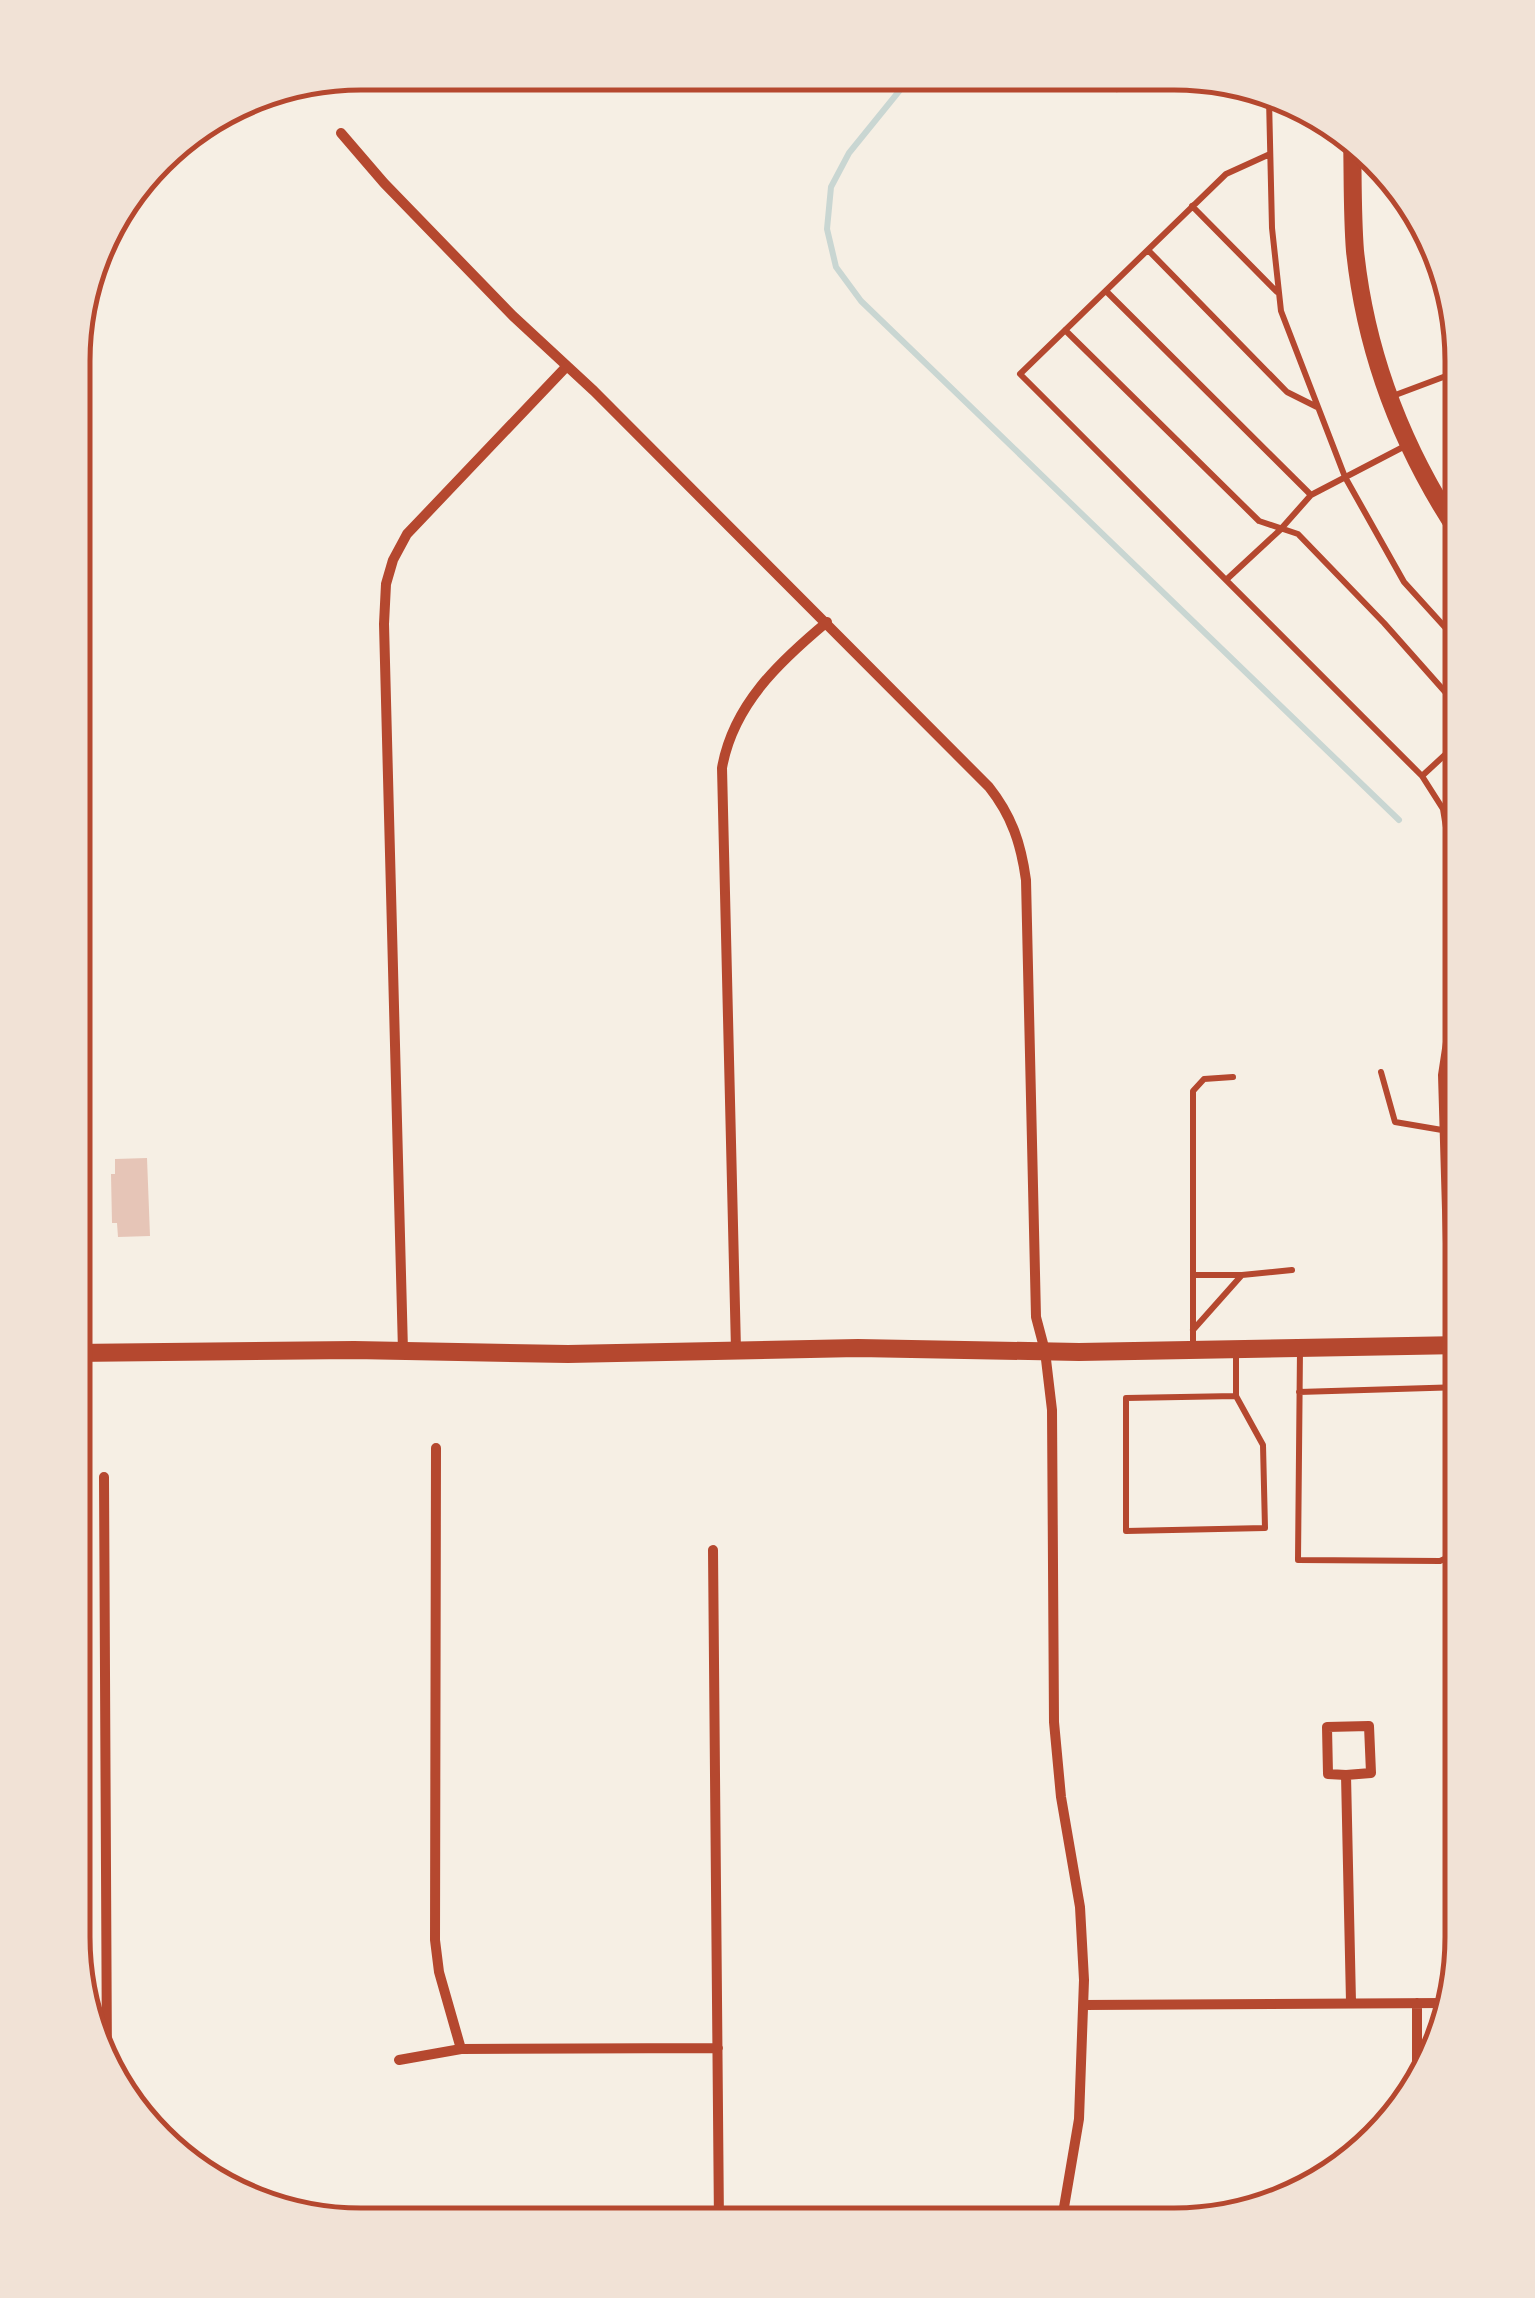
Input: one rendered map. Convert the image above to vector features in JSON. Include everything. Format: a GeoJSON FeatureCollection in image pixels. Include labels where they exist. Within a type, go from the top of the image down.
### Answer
{"type":"FeatureCollection","features":[{"type":"Feature","properties":{"kind":"main road"},"geometry":{"type":"LineString","coordinates":[[1353,158],[1356,252],[1368,328],[1389,397],[1409,444],[1445,508]]}},
{"type":"Feature","properties":{"kind":"main road"},"geometry":{"type":"LineString","coordinates":[[90,1353],[568,1354],[1444,1345]]}},
{"type":"Feature","properties":{"kind":"street"},"geometry":{"type":"LineString","coordinates":[[341,132],[513,316],[989,787],[1008,813],[1018,838],[1026,880],[1036,1317],[1045,1351],[1052,1410],[1054,1722],[1080,1907],[1084,2005],[1079,2119],[1064,2208]]}},
{"type":"Feature","properties":{"kind":"street"},"geometry":{"type":"LineString","coordinates":[[403,1351],[386,584],[393,560],[419,518],[566,367]]}},
{"type":"Feature","properties":{"kind":"street"},"geometry":{"type":"LineString","coordinates":[[736,1350],[722,768],[729,737],[745,705],[772,673],[826,622]]}},
{"type":"Feature","properties":{"kind":"street"},"geometry":{"type":"LineString","coordinates":[[436,1448],[435,1940],[442,1988],[461,2049]]}},
{"type":"Feature","properties":{"kind":"street"},"geometry":{"type":"LineString","coordinates":[[104,1477],[107,2031]]}},
{"type":"Feature","properties":{"kind":"street"},"geometry":{"type":"LineString","coordinates":[[713,1550],[719,2208]]}},
{"type":"Feature","properties":{"kind":"street"},"geometry":{"type":"LineString","coordinates":[[1369,1726],[1371,1773],[1346,1774],[1328,1774],[1327,1728],[1369,1726]]}},
{"type":"Feature","properties":{"kind":"street"},"geometry":{"type":"LineString","coordinates":[[1346,1774],[1352,2002]]}},
{"type":"Feature","properties":{"kind":"street"},"geometry":{"type":"LineString","coordinates":[[1416,2003],[1417,2057]]}},
{"type":"Feature","properties":{"kind":"street"},"geometry":{"type":"LineString","coordinates":[[1084,2005],[1437,2003]]}},
{"type":"Feature","properties":{"kind":"street"},"geometry":{"type":"LineString","coordinates":[[398,2060],[461,2049],[718,2048]]}},
{"type":"Feature","properties":{"kind":"lane"},"geometry":{"type":"LineString","coordinates":[[1269,108],[1281,311],[1344,477],[1404,582],[1445,627]]}},
{"type":"Feature","properties":{"kind":"lane"},"geometry":{"type":"LineString","coordinates":[[1270,154],[1226,174],[1020,374],[1422,776],[1443,809],[1445,820]]}},
{"type":"Feature","properties":{"kind":"lane"},"geometry":{"type":"LineString","coordinates":[[1192,206],[1278,293]]}},
{"type":"Feature","properties":{"kind":"lane"},"geometry":{"type":"LineString","coordinates":[[1148,250],[1287,392],[1318,407]]}},
{"type":"Feature","properties":{"kind":"lane"},"geometry":{"type":"LineString","coordinates":[[1106,291],[1310,495]]}},
{"type":"Feature","properties":{"kind":"lane"},"geometry":{"type":"LineString","coordinates":[[1065,330],[1259,522],[1298,534],[1445,691]]}},
{"type":"Feature","properties":{"kind":"lane"},"geometry":{"type":"LineString","coordinates":[[1389,397],[1445,376]]}},
{"type":"Feature","properties":{"kind":"lane"},"geometry":{"type":"LineString","coordinates":[[1226,580],[1280,530],[1310,495],[1409,444]]}},
{"type":"Feature","properties":{"kind":"lane"},"geometry":{"type":"LineString","coordinates":[[1422,776],[1445,755]]}},
{"type":"Feature","properties":{"kind":"lane"},"geometry":{"type":"LineString","coordinates":[[1444,1197],[1441,1075],[1445,1052]]}},
{"type":"Feature","properties":{"kind":"lane"},"geometry":{"type":"LineString","coordinates":[[1381,1072],[1394,1122],[1442,1130]]}},
{"type":"Feature","properties":{"kind":"lane"},"geometry":{"type":"LineString","coordinates":[[1193,1350],[1193,1090],[1204,1079],[1234,1077]]}},
{"type":"Feature","properties":{"kind":"lane"},"geometry":{"type":"LineString","coordinates":[[1193,1275],[1292,1270]]}},
{"type":"Feature","properties":{"kind":"lane"},"geometry":{"type":"LineString","coordinates":[[1193,1330],[1242,1275]]}},
{"type":"Feature","properties":{"kind":"lane"},"geometry":{"type":"LineString","coordinates":[[1300,1348],[1298,1560],[1444,1559]]}},
{"type":"Feature","properties":{"kind":"lane"},"geometry":{"type":"LineString","coordinates":[[1236,1350],[1236,1396],[1263,1444],[1265,1528],[1126,1531],[1126,1398],[1236,1396]]}},
{"type":"Feature","properties":{"kind":"lane"},"geometry":{"type":"LineString","coordinates":[[1300,1392],[1444,1387]]}},
{"type":"Feature","properties":{"kind":"building"},"geometry":{"type":"Polygon","coordinates":[[[147,1158],[150,1236],[118,1237],[117,1223],[112,1223],[111,1174],[115,1174],[115,1159],[147,1158]]]}},
{"type":"Feature","properties":{"kind":"waterway"},"geometry":{"type":"LineString","coordinates":[[900,90],[849,153],[831,187],[827,229],[836,267],[861,301],[1399,820]]}}]}
